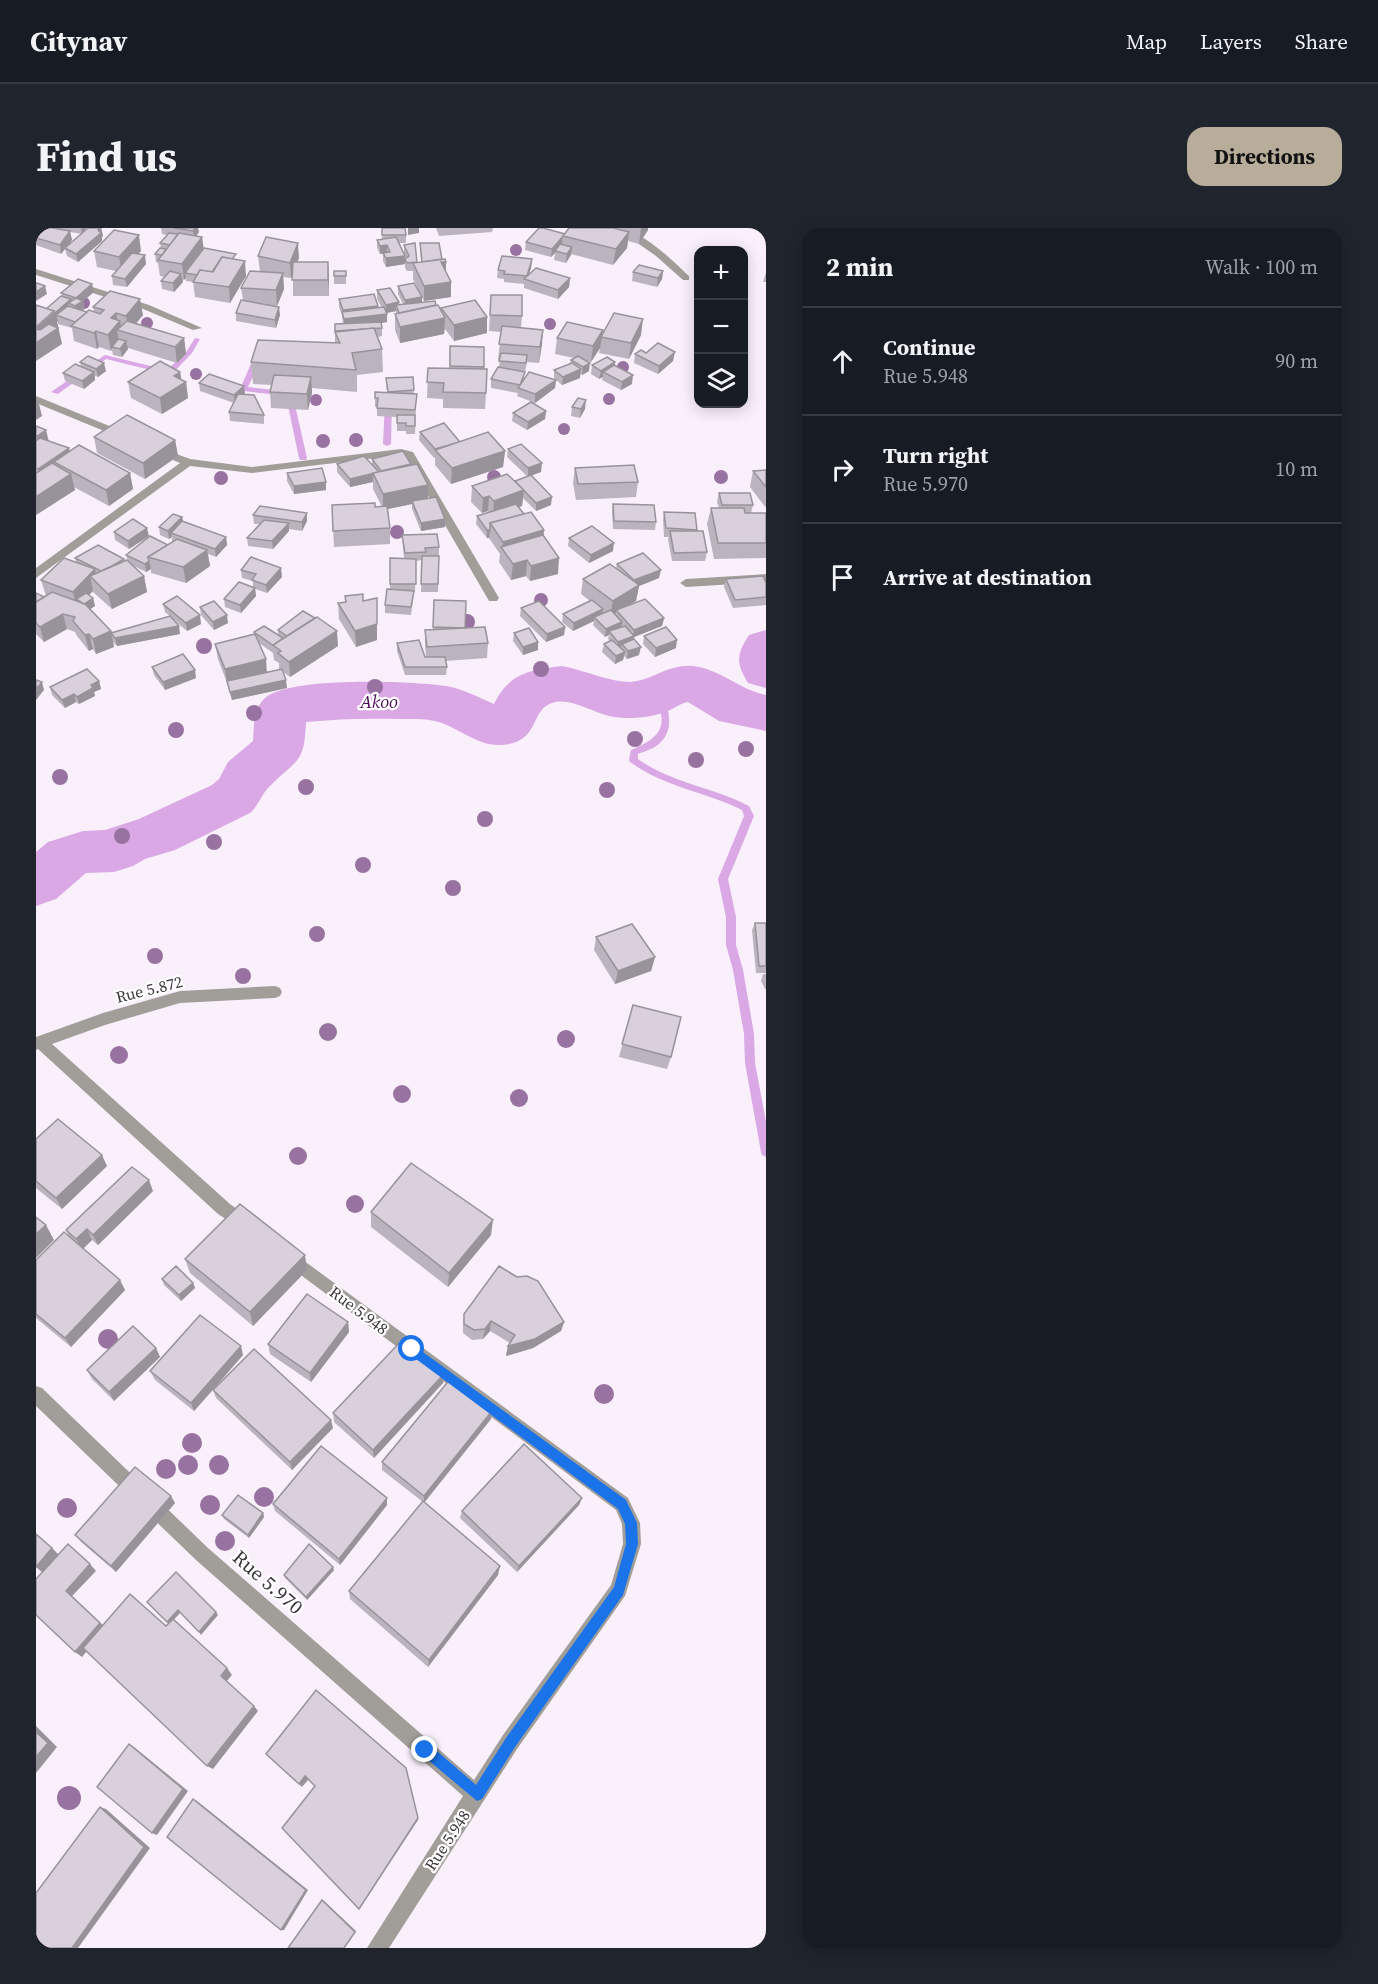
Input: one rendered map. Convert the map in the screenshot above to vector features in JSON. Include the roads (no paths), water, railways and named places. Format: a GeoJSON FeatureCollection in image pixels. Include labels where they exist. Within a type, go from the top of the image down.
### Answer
{"type":"FeatureCollection","features":[{"type":"Feature","properties":{"kind":"street"},"geometry":{"type":"LineString","coordinates":[[621,228],[658,254],[686,278]]}},
{"type":"Feature","properties":{"kind":"street"},"geometry":{"type":"LineString","coordinates":[[36,272],[146,307],[198,328]]}},
{"type":"Feature","properties":{"kind":"street"},"geometry":{"type":"LineString","coordinates":[[36,399],[188,462],[217,467],[252,470],[376,454],[401,452],[409,454],[493,598]]}},
{"type":"Feature","properties":{"kind":"street"},"geometry":{"type":"LineString","coordinates":[[36,574],[188,462]]}},
{"type":"Feature","properties":{"kind":"street"},"geometry":{"type":"LineString","coordinates":[[686,583],[766,578]]}},
{"type":"Feature","properties":{"kind":"street","name":"Rue 5.872"},"geometry":{"type":"LineString","coordinates":[[38,1043],[103,1019],[180,997],[275,992]]}},
{"type":"Feature","properties":{"kind":"street"},"geometry":{"type":"LineString","coordinates":[[38,1043],[224,1209],[262,1237]]}},
{"type":"Feature","properties":{"kind":"street","name":"Rue 5.948"},"geometry":{"type":"LineString","coordinates":[[281,1251],[622,1504],[631,1523],[632,1544],[619,1590],[510,1742],[377,1948]]}},
{"type":"Feature","properties":{"kind":"street","name":"Rue 5.970"},"geometry":{"type":"LineString","coordinates":[[36,1395],[202,1554],[477,1795]]}},
{"type":"Feature","properties":{"kind":"waterway"},"geometry":{"type":"LineString","coordinates":[[55,392],[105,357],[168,373],[190,352],[197,339]]}},
{"type":"Feature","properties":{"kind":"waterway"},"geometry":{"type":"LineString","coordinates":[[257,359],[244,389],[289,394],[303,458]]}},
{"type":"Feature","properties":{"kind":"waterway"},"geometry":{"type":"LineString","coordinates":[[387,444],[388,403]]}},
{"type":"Feature","properties":{"kind":"waterway","name":"Akoo"},"geometry":{"type":"LineString","coordinates":[[766,647],[763,652],[766,671]]}},
{"type":"Feature","properties":{"kind":"waterway","name":"Akoo"},"geometry":{"type":"LineString","coordinates":[[36,884],[68,857],[83,852],[114,851],[126,844],[156,835],[231,799],[238,793],[247,776],[279,748],[281,712],[290,705],[346,700],[423,701],[449,705],[496,727],[506,726],[511,722],[522,698],[538,687],[562,684],[581,687],[609,698],[629,700],[651,698],[677,684],[694,684],[713,692],[737,708],[766,713]]}},
{"type":"Feature","properties":{"kind":"waterway"},"geometry":{"type":"LineString","coordinates":[[658,694],[663,705],[664,730],[655,743],[634,752],[633,760],[660,777],[732,801],[746,808],[749,816],[723,879],[731,917],[731,945],[738,970],[749,1034],[750,1063],[766,1152]]}}]}
